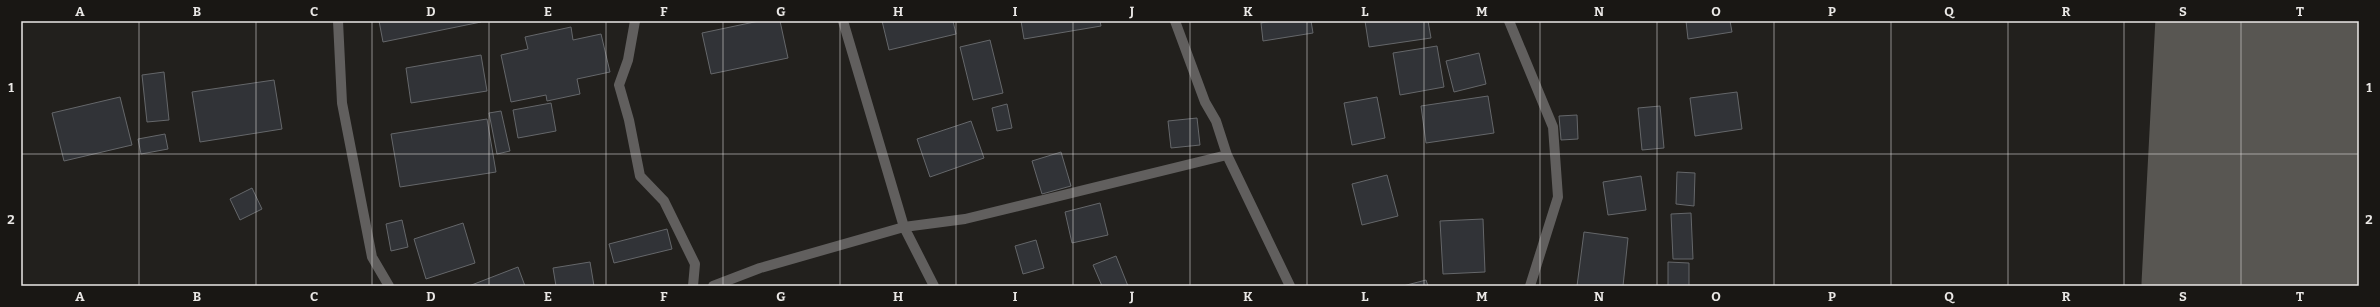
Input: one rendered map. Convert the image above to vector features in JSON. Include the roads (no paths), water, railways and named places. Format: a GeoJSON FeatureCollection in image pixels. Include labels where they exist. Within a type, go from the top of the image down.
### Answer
{"type":"FeatureCollection","features":[{"type":"Feature","properties":{"kind":"street"},"geometry":{"type":"LineString","coordinates":[[338,21],[342,103],[367,234],[372,257],[389,286]]}},
{"type":"Feature","properties":{"kind":"street"},"geometry":{"type":"LineString","coordinates":[[635,21],[628,60],[619,85],[629,120],[640,176],[664,201],[695,264],[693,286]]}},
{"type":"Feature","properties":{"kind":"street"},"geometry":{"type":"LineString","coordinates":[[843,21],[904,227],[934,286]]}},
{"type":"Feature","properties":{"kind":"street"},"geometry":{"type":"LineString","coordinates":[[1175,21],[1205,102],[1216,121],[1227,155],[1290,286]]}},
{"type":"Feature","properties":{"kind":"street"},"geometry":{"type":"LineString","coordinates":[[1509,21],[1553,127],[1558,197],[1530,286]]}},
{"type":"Feature","properties":{"kind":"street"},"geometry":{"type":"LineString","coordinates":[[712,286],[760,268],[904,227],[965,219],[1227,155]]}}]}
